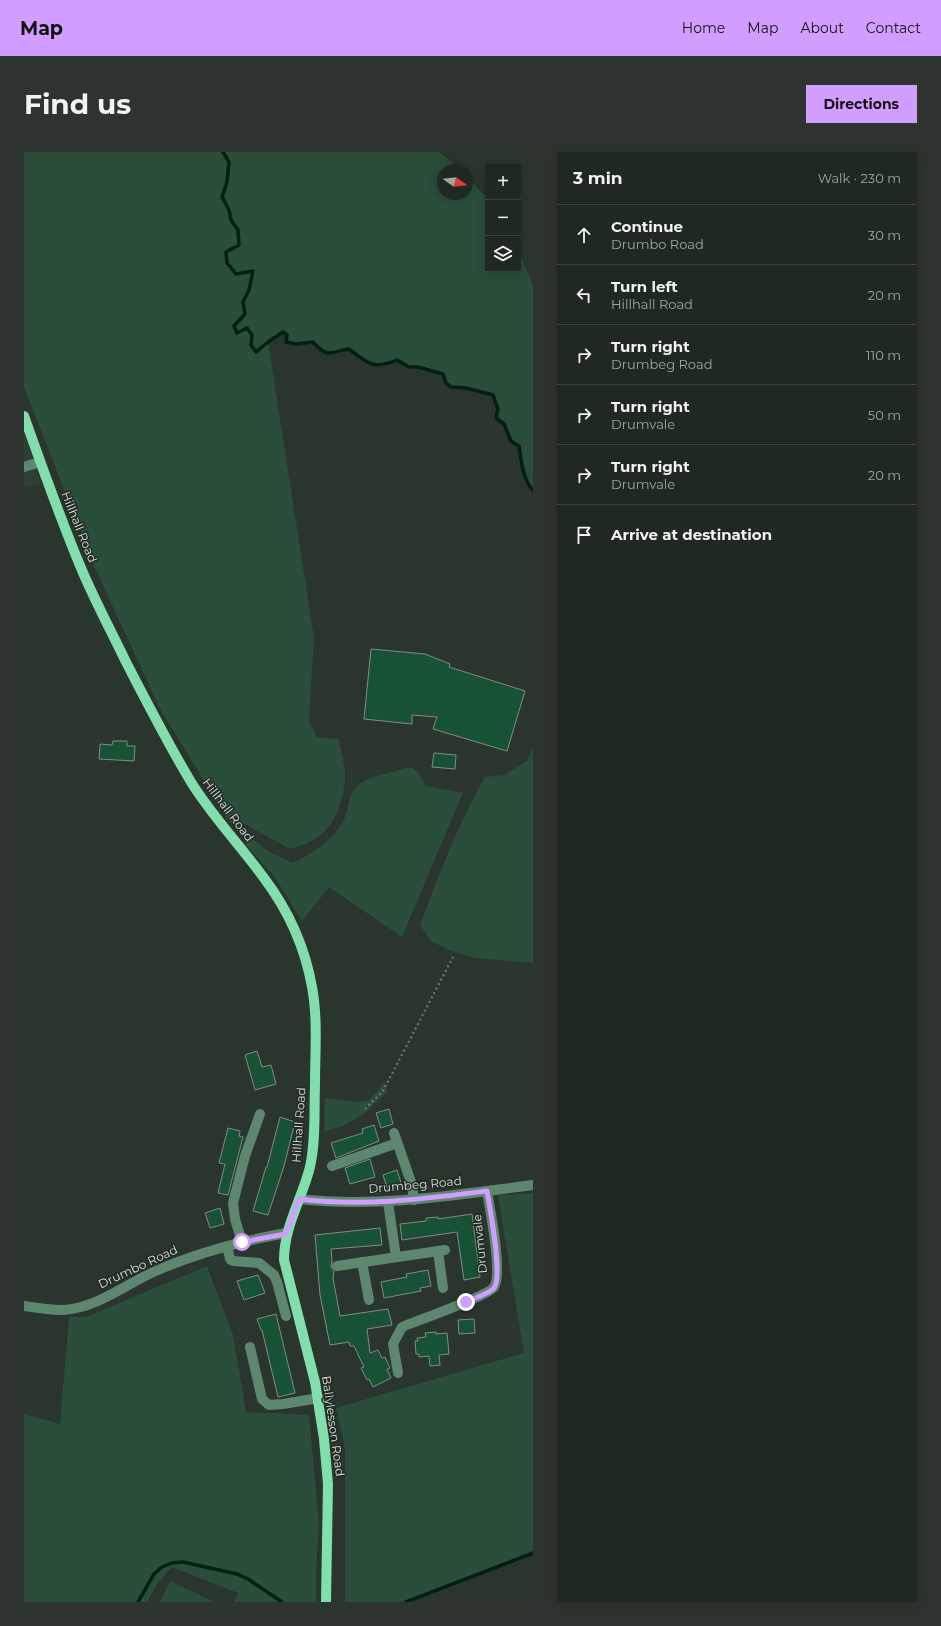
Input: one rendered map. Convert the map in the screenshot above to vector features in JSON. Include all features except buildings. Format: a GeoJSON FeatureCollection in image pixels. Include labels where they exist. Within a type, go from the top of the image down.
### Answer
{"type":"FeatureCollection","features":[{"type":"Feature","properties":{"kind":"main road","name":"Hillhall Road"},"geometry":{"type":"LineString","coordinates":[[24,416],[40,462],[82,570],[154,718],[193,784],[226,830],[264,877],[283,906],[295,930],[306,958],[312,988],[315,1019],[314,1133],[309,1169],[286,1234]]}},
{"type":"Feature","properties":{"kind":"main road","name":"Ballylesson Road"},"geometry":{"type":"LineString","coordinates":[[286,1234],[284,1253],[287,1274],[319,1398],[328,1484],[326,1602]]}},
{"type":"Feature","properties":{"kind":"street"},"geometry":{"type":"LineString","coordinates":[[24,467],[40,462]]}},
{"type":"Feature","properties":{"kind":"street"},"geometry":{"type":"LineString","coordinates":[[242,1242],[235,1219],[233,1203],[245,1156],[260,1114]]}},
{"type":"Feature","properties":{"kind":"street"},"geometry":{"type":"LineString","coordinates":[[332,1166],[396,1138],[412,1185],[414,1200]]}},
{"type":"Feature","properties":{"kind":"street","name":"Drumbeg Road"},"geometry":{"type":"LineString","coordinates":[[299,1199],[329,1202],[388,1202],[533,1185]]}},
{"type":"Feature","properties":{"kind":"street","name":"Drumvale"},"geometry":{"type":"LineString","coordinates":[[398,1373],[393,1344],[402,1327],[466,1302],[493,1289],[497,1280],[497,1259],[487,1191]]}},
{"type":"Feature","properties":{"kind":"street"},"geometry":{"type":"LineString","coordinates":[[388,1202],[396,1257]]}},
{"type":"Feature","properties":{"kind":"street","name":"Drumbo Road"},"geometry":{"type":"LineString","coordinates":[[24,1306],[63,1310],[84,1306],[130,1285],[157,1270],[227,1246],[286,1234]]}},
{"type":"Feature","properties":{"kind":"street"},"geometry":{"type":"LineString","coordinates":[[227,1246],[230,1258],[233,1261],[259,1263],[274,1275],[286,1316]]}},
{"type":"Feature","properties":{"kind":"street"},"geometry":{"type":"LineString","coordinates":[[337,1266],[442,1250],[443,1288]]}},
{"type":"Feature","properties":{"kind":"street"},"geometry":{"type":"LineString","coordinates":[[362,1262],[369,1300]]}},
{"type":"Feature","properties":{"kind":"street"},"geometry":{"type":"LineString","coordinates":[[250,1347],[262,1399],[269,1405],[319,1398]]}},
{"type":"Feature","properties":{"kind":"path"},"geometry":{"type":"LineString","coordinates":[[365,1109],[383,1091],[453,957]]}},
{"type":"Feature","properties":{"kind":"shaded area"},"geometry":{"type":"Polygon","coordinates":[[[24,434],[41,484],[24,488],[24,434]]]}},
{"type":"Feature","properties":{"kind":"green space"},"geometry":{"type":"Polygon","coordinates":[[[24,152],[439,152],[454,164],[437,164],[437,200],[473,200],[473,183],[485,197],[485,272],[521,272],[521,256],[533,286],[533,490],[525,475],[519,446],[511,441],[504,424],[496,418],[498,409],[493,395],[466,388],[451,387],[446,383],[443,374],[418,367],[409,367],[397,360],[389,363],[376,364],[366,361],[349,349],[326,353],[318,348],[313,342],[296,344],[286,342],[287,335],[283,332],[268,342],[314,638],[309,721],[317,737],[339,739],[345,773],[344,788],[340,805],[328,828],[316,838],[303,845],[290,849],[241,822],[230,823],[160,709],[94,566],[24,387],[24,152]]]}},
{"type":"Feature","properties":{"kind":"green space"},"geometry":{"type":"Polygon","coordinates":[[[533,748],[533,963],[476,958],[451,951],[431,941],[420,925],[442,868],[466,813],[485,777],[504,775],[527,761],[533,748]]]}},
{"type":"Feature","properties":{"kind":"green space"},"geometry":{"type":"Polygon","coordinates":[[[411,767],[418,772],[426,786],[463,793],[402,937],[329,887],[302,921],[274,876],[245,844],[250,837],[270,852],[293,863],[316,850],[336,832],[345,817],[350,797],[357,786],[368,779],[411,767]]]}},
{"type":"Feature","properties":{"kind":"green space"},"geometry":{"type":"Polygon","coordinates":[[[385,1082],[387,1092],[365,1113],[345,1125],[324,1132],[325,1098],[358,1102],[369,1100],[385,1082]]]}},
{"type":"Feature","properties":{"kind":"green space"},"geometry":{"type":"Polygon","coordinates":[[[533,1193],[533,1553],[406,1602],[345,1602],[345,1449],[336,1408],[524,1353],[498,1195],[533,1193]]]}},
{"type":"Feature","properties":{"kind":"green space"},"geometry":{"type":"Polygon","coordinates":[[[207,1266],[233,1335],[246,1412],[309,1415],[319,1525],[316,1570],[316,1602],[234,1602],[238,1593],[172,1567],[157,1584],[147,1602],[24,1602],[24,1414],[60,1424],[69,1317],[86,1317],[207,1266]]]}},
{"type":"Feature","properties":{"kind":"green space"},"geometry":{"type":"Polygon","coordinates":[[[170,1581],[214,1602],[160,1602],[170,1581]]]}},
{"type":"Feature","properties":{"kind":"waterway"},"geometry":{"type":"LineString","coordinates":[[223,152],[229,162],[227,182],[222,197],[229,210],[231,220],[238,230],[239,245],[226,252],[227,263],[236,274],[253,271],[249,290],[243,302],[245,314],[234,326],[237,333],[247,328],[252,335],[251,345],[256,352],[283,332],[287,335],[286,342],[296,344],[313,342],[318,348],[326,353],[349,349],[371,364],[376,365],[397,360],[409,367],[418,367],[443,374],[446,383],[451,387],[466,388],[493,395],[498,409],[496,418],[504,424],[511,441],[519,446],[525,476],[533,490]]}},
{"type":"Feature","properties":{"kind":"waterway"},"geometry":{"type":"LineString","coordinates":[[406,1602],[533,1553]]}},
{"type":"Feature","properties":{"kind":"waterway"},"geometry":{"type":"LineString","coordinates":[[138,1602],[154,1574],[162,1567],[172,1563],[183,1562],[237,1574],[248,1579],[282,1602]]}},
{"type":"Feature","properties":{"kind":"route"},"geometry":{"type":"LineString","coordinates":[[242,1242],[286,1234],[299,1199],[329,1202],[370,1203],[414,1200],[487,1191],[497,1259],[497,1280],[493,1289],[466,1302]]}}]}
